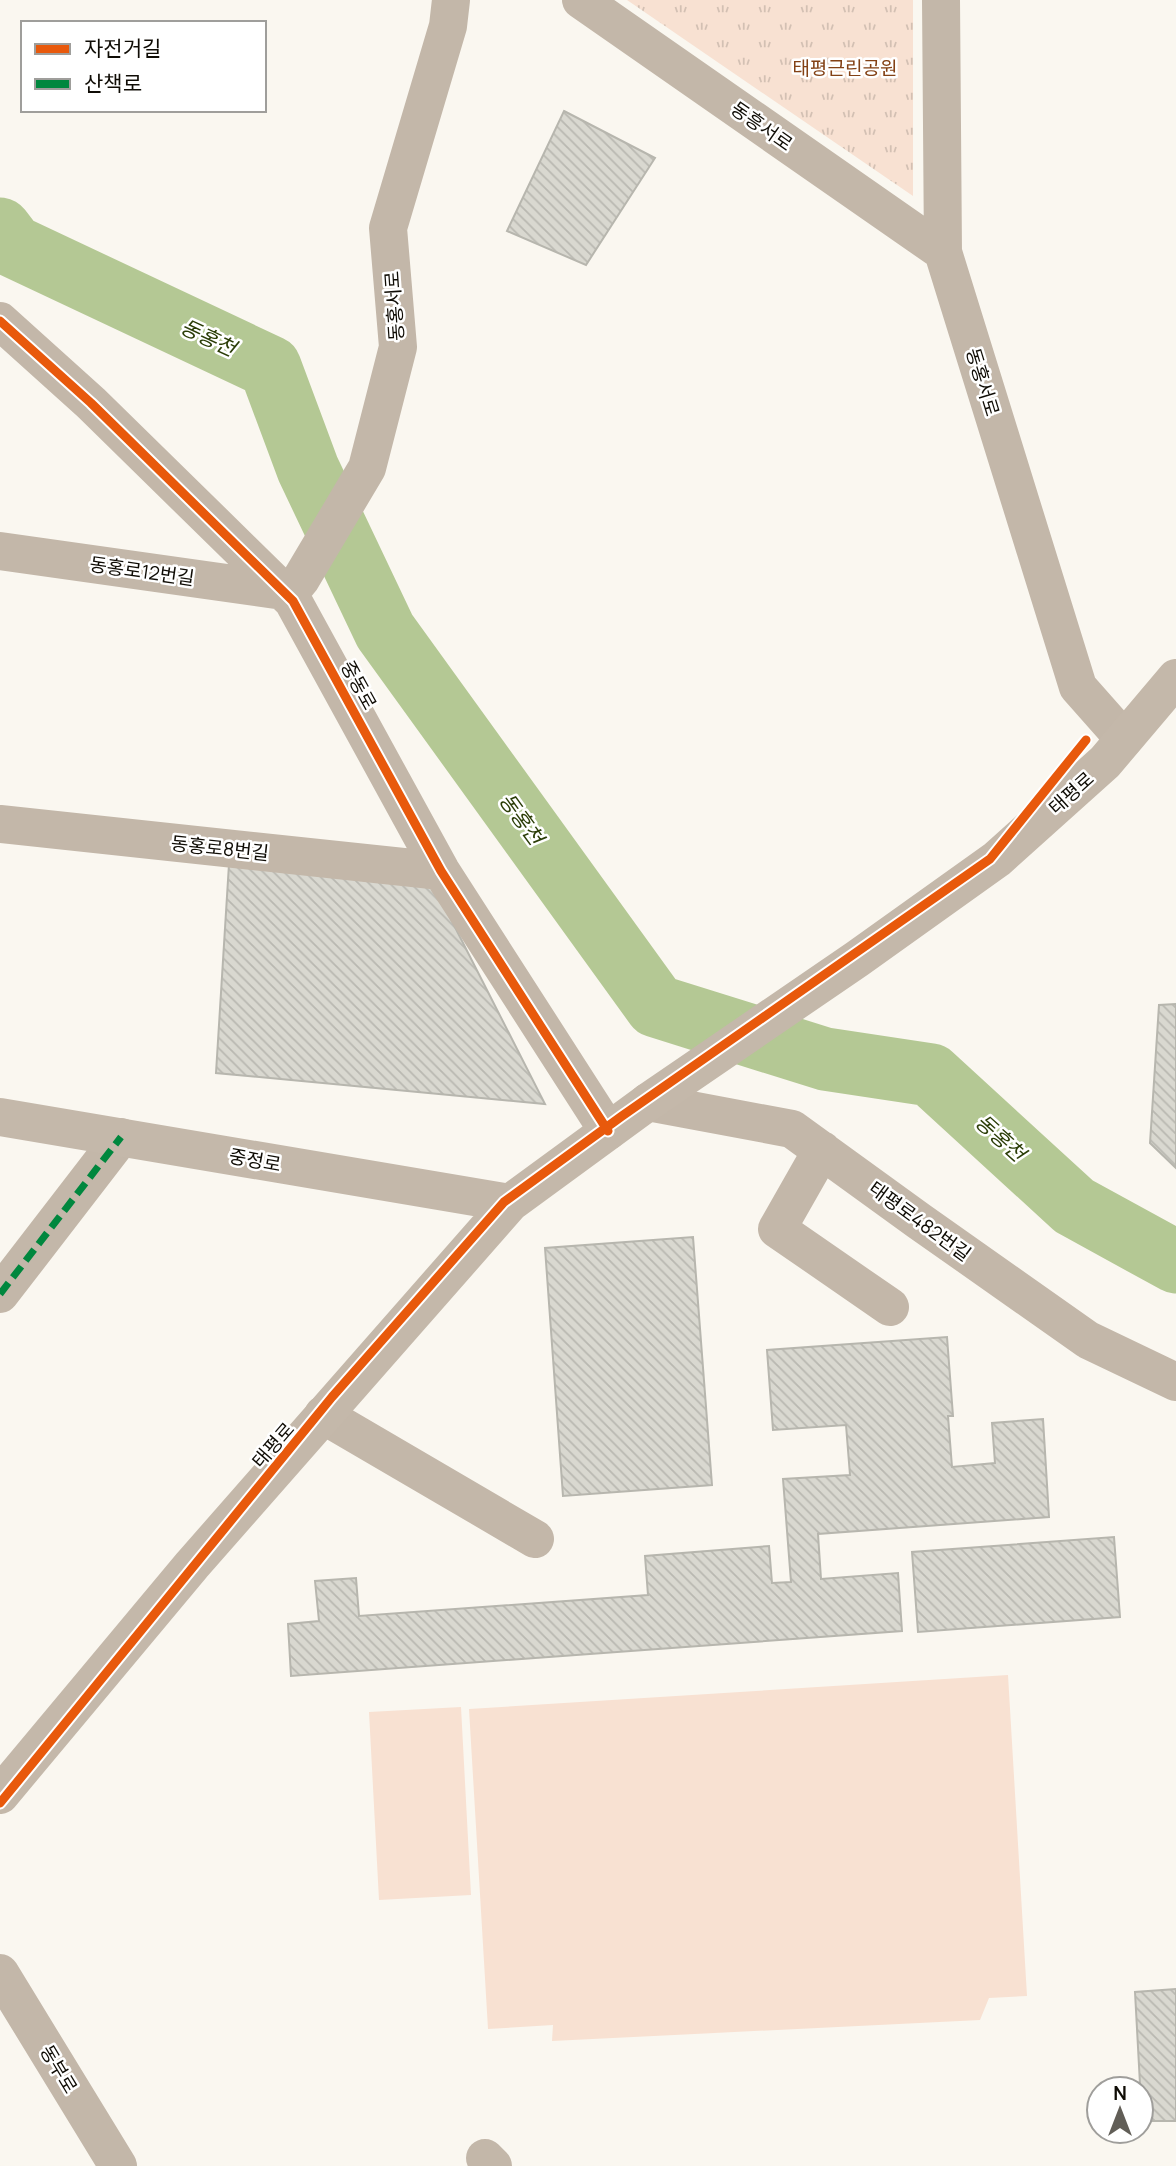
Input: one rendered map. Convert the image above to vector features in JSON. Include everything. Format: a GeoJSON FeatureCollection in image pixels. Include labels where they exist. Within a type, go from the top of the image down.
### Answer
{"type":"FeatureCollection","features":[{"type":"Feature","properties":{"kind":"main road","name":"태평로"},"geometry":{"type":"LineString","coordinates":[[0,1795],[191,1565],[510,1203],[656,1097],[997,859],[1105,762],[1176,678]]}},
{"type":"Feature","properties":{"kind":"main road","name":"중정로"},"geometry":{"type":"LineString","coordinates":[[0,1117],[510,1203]]}},
{"type":"Feature","properties":{"kind":"street","name":"동홍서로"},"geometry":{"type":"LineString","coordinates":[[286,593],[301,579],[367,468],[398,347],[387,228],[448,26],[451,0]]}},
{"type":"Feature","properties":{"kind":"street","name":"동흥서로"},"geometry":{"type":"LineString","coordinates":[[581,0],[943,252]]}},
{"type":"Feature","properties":{"kind":"street","name":"동홍서로"},"geometry":{"type":"LineString","coordinates":[[941,0],[943,252],[1078,687],[1124,739]]}},
{"type":"Feature","properties":{"kind":"street","name":"중동로"},"geometry":{"type":"LineString","coordinates":[[0,321],[91,403],[293,601],[441,872],[608,1131]]}},
{"type":"Feature","properties":{"kind":"street","name":"동홍로12번길"},"geometry":{"type":"LineString","coordinates":[[0,551],[286,593]]}},
{"type":"Feature","properties":{"kind":"street","name":"동홍로8번길"},"geometry":{"type":"LineString","coordinates":[[0,824],[441,872]]}},
{"type":"Feature","properties":{"kind":"street","name":"태평로482번길"},"geometry":{"type":"LineString","coordinates":[[656,1097],[792,1129],[1088,1340],[1176,1382]]}},
{"type":"Feature","properties":{"kind":"street"},"geometry":{"type":"LineString","coordinates":[[0,1294],[121,1137]]}},
{"type":"Feature","properties":{"kind":"street"},"geometry":{"type":"LineString","coordinates":[[822,1150],[777,1229],[890,1307]]}},
{"type":"Feature","properties":{"kind":"street"},"geometry":{"type":"LineString","coordinates":[[323,1415],[535,1539]]}},
{"type":"Feature","properties":{"kind":"street","name":"동부로"},"geometry":{"type":"LineString","coordinates":[[0,1973],[118,2166]]}},
{"type":"Feature","properties":{"kind":"green space","name":"태평근린공원"},"geometry":{"type":"Polygon","coordinates":[[[627,0],[913,0],[913,196],[627,0]]]}},
{"type":"Feature","properties":{"kind":"green space"},"geometry":{"type":"Polygon","coordinates":[[[1008,1675],[1027,1996],[989,1998],[980,2020],[552,2041],[553,2025],[488,2029],[469,1709],[1008,1675]]]}},
{"type":"Feature","properties":{"kind":"green space"},"geometry":{"type":"Polygon","coordinates":[[[461,1707],[471,1895],[379,1900],[369,1712],[461,1707]]]}},
{"type":"Feature","properties":{"kind":"building"},"geometry":{"type":"Polygon","coordinates":[[[564,111],[655,158],[586,265],[507,231],[564,111]]]}},
{"type":"Feature","properties":{"kind":"building"},"geometry":{"type":"Polygon","coordinates":[[[229,864],[433,884],[545,1104],[216,1073],[229,864]]]}},
{"type":"Feature","properties":{"kind":"building"},"geometry":{"type":"Polygon","coordinates":[[[1176,1004],[1176,1168],[1150,1143],[1159,1005],[1176,1004]]]}},
{"type":"Feature","properties":{"kind":"building"},"geometry":{"type":"Polygon","coordinates":[[[693,1237],[712,1485],[563,1496],[545,1248],[693,1237]]]}},
{"type":"Feature","properties":{"kind":"building"},"geometry":{"type":"Polygon","coordinates":[[[947,1337],[953,1416],[948,1416],[952,1467],[995,1463],[992,1423],[1043,1419],[1049,1517],[818,1534],[821,1579],[898,1573],[902,1631],[291,1676],[288,1624],[319,1621],[315,1581],[356,1578],[359,1616],[648,1595],[645,1556],[769,1546],[772,1583],[791,1582],[783,1479],[850,1475],[846,1425],[773,1430],[767,1350],[947,1337]]]}},
{"type":"Feature","properties":{"kind":"building"},"geometry":{"type":"Polygon","coordinates":[[[1114,1537],[1120,1617],[918,1632],[912,1552],[1114,1537]]]}},
{"type":"Feature","properties":{"kind":"building"},"geometry":{"type":"Polygon","coordinates":[[[1176,1989],[1176,2121],[1155,2121],[1155,2075],[1140,2075],[1135,1992],[1176,1989]]]}},
{"type":"Feature","properties":{"kind":"waterway","name":"동홍천"},"geometry":{"type":"LineString","coordinates":[[0,229],[13,246],[270,367],[308,469],[385,631],[656,1006],[825,1059],[931,1075],[1074,1206],[1176,1262]]}},
{"type":"Feature","properties":{"kind":"marked path"},"geometry":{"type":"LineString","coordinates":[[0,1294],[121,1137]]}},
{"type":"Feature","properties":{"kind":"cycle path"},"geometry":{"type":"LineString","coordinates":[[0,321],[91,403],[293,601],[441,871],[608,1131]]}},
{"type":"Feature","properties":{"kind":"cycle path"},"geometry":{"type":"LineString","coordinates":[[0,1803],[332,1397],[504,1202],[622,1116],[990,859],[1086,740]]}}]}
